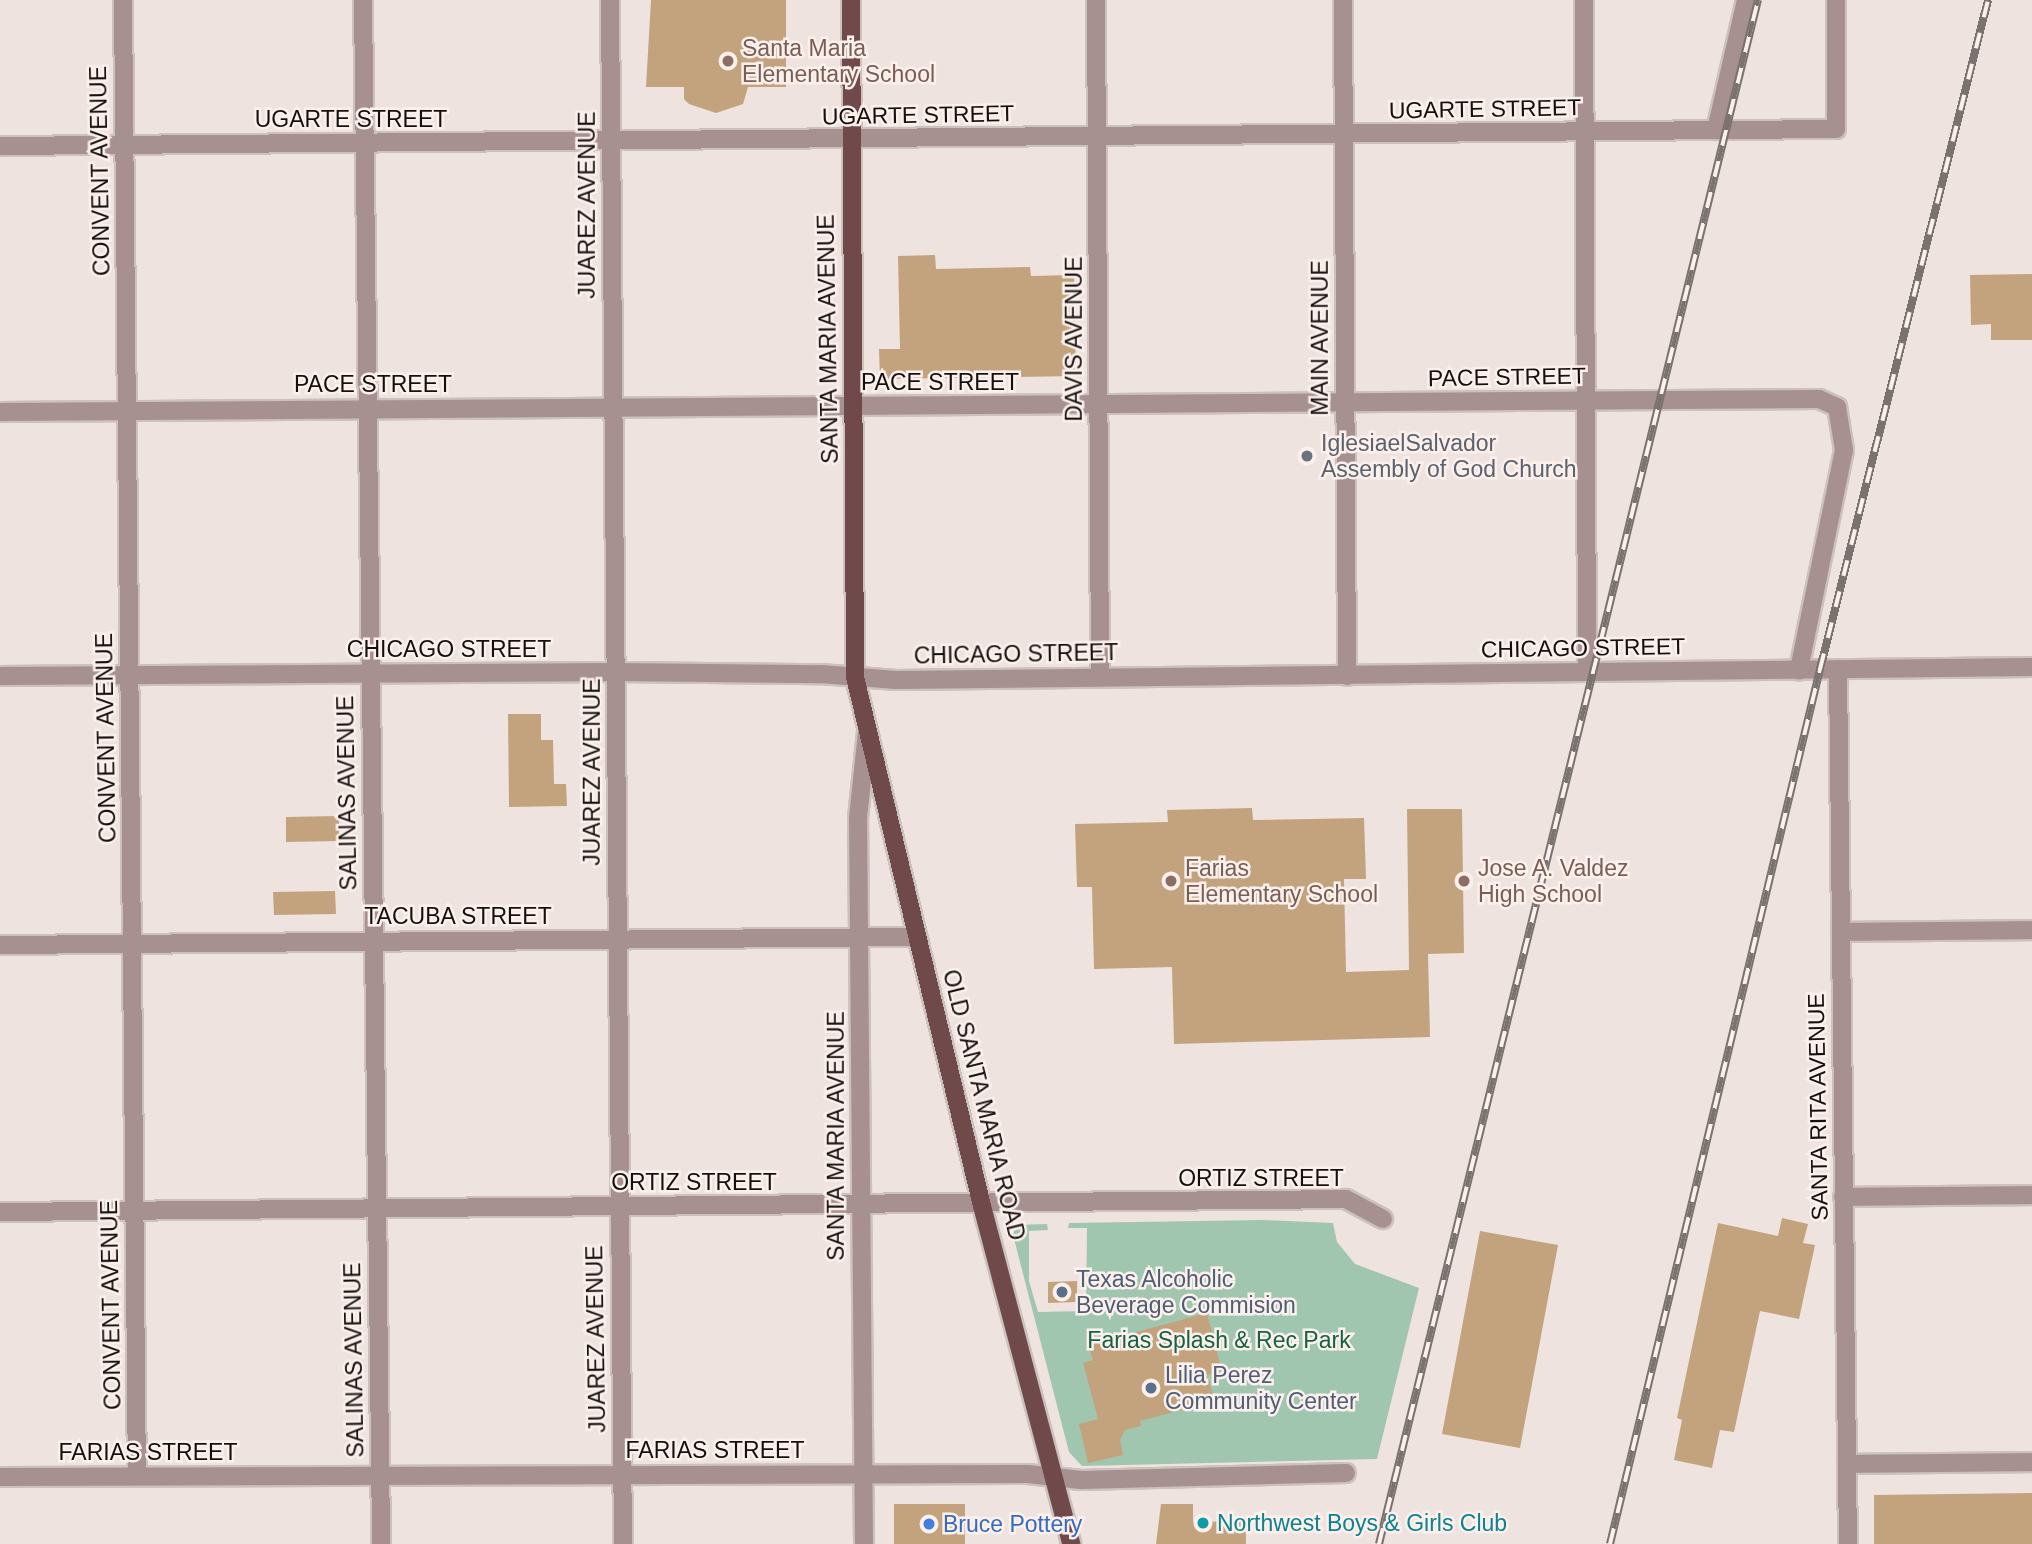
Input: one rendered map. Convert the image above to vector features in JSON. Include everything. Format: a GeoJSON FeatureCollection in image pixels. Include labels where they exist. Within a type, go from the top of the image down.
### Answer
{"type":"FeatureCollection","features":[{"type":"Feature","properties":{"kind":"main road","name":"SANTA MARIA AVENUE"},"geometry":{"type":"LineString","coordinates":[[851,0],[855,677]]}},
{"type":"Feature","properties":{"kind":"main road","name":"OLD SANTA MARIA ROAD"},"geometry":{"type":"LineString","coordinates":[[855,677],[982,1206],[1071,1544]]}},
{"type":"Feature","properties":{"kind":"street","name":"CONVENT AVENUE"},"geometry":{"type":"LineString","coordinates":[[123,0],[137,1476]]}},
{"type":"Feature","properties":{"kind":"street","name":"SALINAS AVENUE"},"geometry":{"type":"LineString","coordinates":[[363,0],[381,1544]]}},
{"type":"Feature","properties":{"kind":"street","name":"JUAREZ AVENUE"},"geometry":{"type":"LineString","coordinates":[[610,0],[618,1207],[624,1544]]}},
{"type":"Feature","properties":{"kind":"street","name":"DAVIS AVENUE"},"geometry":{"type":"LineString","coordinates":[[1096,0],[1100,677]]}},
{"type":"Feature","properties":{"kind":"street","name":"MAIN AVENUE"},"geometry":{"type":"LineString","coordinates":[[1343,0],[1347,676]]}},
{"type":"Feature","properties":{"kind":"street"},"geometry":{"type":"LineString","coordinates":[[1584,0],[1587,672]]}},
{"type":"Feature","properties":{"kind":"street"},"geometry":{"type":"LineString","coordinates":[[1716,130],[1746,0]]}},
{"type":"Feature","properties":{"kind":"street","name":"UGARTE STREET"},"geometry":{"type":"LineString","coordinates":[[0,146],[850,141],[1836,129],[1836,0]]}},
{"type":"Feature","properties":{"kind":"street","name":"PACE STREET"},"geometry":{"type":"LineString","coordinates":[[0,412],[1819,399],[1837,407],[1844,450],[1799,670]]}},
{"type":"Feature","properties":{"kind":"street","name":"CHICAGO STREET"},"geometry":{"type":"LineString","coordinates":[[0,676],[615,672],[855,677],[1347,676],[2032,667]]}},
{"type":"Feature","properties":{"kind":"street","name":"SANTA RITA AVENUE"},"geometry":{"type":"LineString","coordinates":[[1838,669],[1848,1544]]}},
{"type":"Feature","properties":{"kind":"street","name":"SANTA MARIA AVENUE"},"geometry":{"type":"LineString","coordinates":[[863,1544],[858,818],[868,729]]}},
{"type":"Feature","properties":{"kind":"street"},"geometry":{"type":"LineString","coordinates":[[1841,932],[2032,930]]}},
{"type":"Feature","properties":{"kind":"street","name":"TACUBA STREET"},"geometry":{"type":"LineString","coordinates":[[0,945],[917,937]]}},
{"type":"Feature","properties":{"kind":"street"},"geometry":{"type":"LineString","coordinates":[[1843,1197],[2032,1195]]}},
{"type":"Feature","properties":{"kind":"street","name":"ORTIZ STREET"},"geometry":{"type":"LineString","coordinates":[[0,1212],[982,1206],[1346,1199],[1383,1219]]}},
{"type":"Feature","properties":{"kind":"street"},"geometry":{"type":"LineString","coordinates":[[1847,1464],[2032,1462]]}},
{"type":"Feature","properties":{"kind":"street","name":"FARIAS STREET"},"geometry":{"type":"LineString","coordinates":[[0,1477],[863,1474],[1055,1477],[1346,1473]]}},
{"type":"Feature","properties":{"kind":"green space","name":"Farias Splash & Rec Park"},"geometry":{"type":"Polygon","coordinates":[[[1263,1220],[1333,1223],[1337,1242],[1355,1264],[1419,1288],[1377,1459],[1082,1466],[1069,1452],[1013,1235],[1016,1225],[1047,1224],[1048,1230],[1029,1231],[1029,1281],[1038,1312],[1086,1311],[1087,1228],[1068,1228],[1069,1223],[1263,1220]]]}},
{"type":"Feature","properties":{"kind":"building"},"geometry":{"type":"Polygon","coordinates":[[[651,0],[786,0],[786,87],[748,87],[743,104],[716,113],[689,104],[684,99],[684,87],[646,87],[651,0]]]}},
{"type":"Feature","properties":{"kind":"building"},"geometry":{"type":"Polygon","coordinates":[[[935,255],[936,269],[1030,267],[1031,276],[1074,275],[1076,376],[880,379],[879,349],[900,349],[898,256],[935,255]]]}},
{"type":"Feature","properties":{"kind":"building"},"geometry":{"type":"Polygon","coordinates":[[[2032,274],[2032,340],[1991,340],[1991,324],[1971,325],[1970,275],[2032,274]]]}},
{"type":"Feature","properties":{"kind":"building"},"geometry":{"type":"Polygon","coordinates":[[[508,714],[541,714],[541,740],[553,740],[554,784],[566,784],[567,806],[509,807],[508,714]]]}},
{"type":"Feature","properties":{"kind":"building"},"geometry":{"type":"Polygon","coordinates":[[[1252,808],[1253,820],[1364,818],[1366,879],[1344,879],[1346,972],[1409,970],[1407,809],[1462,809],[1464,953],[1428,954],[1430,1037],[1174,1044],[1172,967],[1094,969],[1092,887],[1077,887],[1075,824],[1168,822],[1167,810],[1252,808]]]}},
{"type":"Feature","properties":{"kind":"building"},"geometry":{"type":"Polygon","coordinates":[[[339,816],[339,841],[286,842],[286,817],[339,816]]]}},
{"type":"Feature","properties":{"kind":"building"},"geometry":{"type":"Polygon","coordinates":[[[335,891],[336,914],[274,915],[273,892],[335,891]]]}},
{"type":"Feature","properties":{"kind":"building"},"geometry":{"type":"Polygon","coordinates":[[[1782,1218],[1808,1224],[1803,1243],[1815,1245],[1799,1319],[1760,1311],[1734,1432],[1720,1430],[1712,1468],[1674,1460],[1682,1420],[1677,1418],[1718,1223],[1778,1236],[1782,1218]]]}},
{"type":"Feature","properties":{"kind":"building"},"geometry":{"type":"Polygon","coordinates":[[[1480,1231],[1558,1245],[1520,1448],[1442,1434],[1480,1231]]]}},
{"type":"Feature","properties":{"kind":"building","name":"Texas Alcoholic Beverage Commision"},"geometry":{"type":"Polygon","coordinates":[[[1077,1281],[1077,1302],[1048,1303],[1048,1282],[1077,1281]]]}},
{"type":"Feature","properties":{"kind":"building","name":"Lilia Perez Community Center"},"geometry":{"type":"Polygon","coordinates":[[[1207,1313],[1222,1371],[1207,1375],[1215,1401],[1140,1421],[1141,1426],[1125,1430],[1120,1440],[1123,1455],[1088,1463],[1079,1424],[1098,1419],[1083,1363],[1093,1360],[1088,1345],[1207,1313]]]}},
{"type":"Feature","properties":{"kind":"building"},"geometry":{"type":"Polygon","coordinates":[[[2032,1493],[2032,1544],[1874,1544],[1874,1495],[2032,1493]]]}},
{"type":"Feature","properties":{"kind":"building","name":"Bruce Pottery"},"geometry":{"type":"Polygon","coordinates":[[[894,1504],[965,1504],[965,1544],[894,1544],[894,1504]]]}},
{"type":"Feature","properties":{"kind":"building","name":"Northwest Boys & Girls Club"},"geometry":{"type":"Polygon","coordinates":[[[1161,1504],[1193,1504],[1193,1522],[1246,1521],[1246,1544],[1156,1544],[1161,1504]]]}},
{"type":"Feature","properties":{"kind":"railway"},"geometry":{"type":"LineString","coordinates":[[1379,1544],[1758,0]]}},
{"type":"Feature","properties":{"kind":"railway"},"geometry":{"type":"LineString","coordinates":[[1610,1544],[1820,669],[1988,0]]}},
{"type":"Feature","properties":{"kind":"place","name":"Santa Maria Elementary School"},"geometry":{"type":"Point","coordinates":[728,61]}},
{"type":"Feature","properties":{"kind":"place","name":"IglesiaelSalvador Assembly of God Church"},"geometry":{"type":"Point","coordinates":[1307,456]}},
{"type":"Feature","properties":{"kind":"place","name":"Farias Elementary School"},"geometry":{"type":"Point","coordinates":[1171,881]}},
{"type":"Feature","properties":{"kind":"place","name":"Jose A. Valdez High School"},"geometry":{"type":"Point","coordinates":[1464,881]}},
{"type":"Feature","properties":{"kind":"place","name":"Texas Alcoholic Beverage Commision"},"geometry":{"type":"Point","coordinates":[1062,1292]}},
{"type":"Feature","properties":{"kind":"place","name":"Lilia Perez Community Center"},"geometry":{"type":"Point","coordinates":[1151,1388]}},
{"type":"Feature","properties":{"kind":"place","name":"Northwest Boys & Girls Club"},"geometry":{"type":"Point","coordinates":[1203,1523]}},
{"type":"Feature","properties":{"kind":"place","name":"Bruce Pottery"},"geometry":{"type":"Point","coordinates":[929,1524]}}]}
